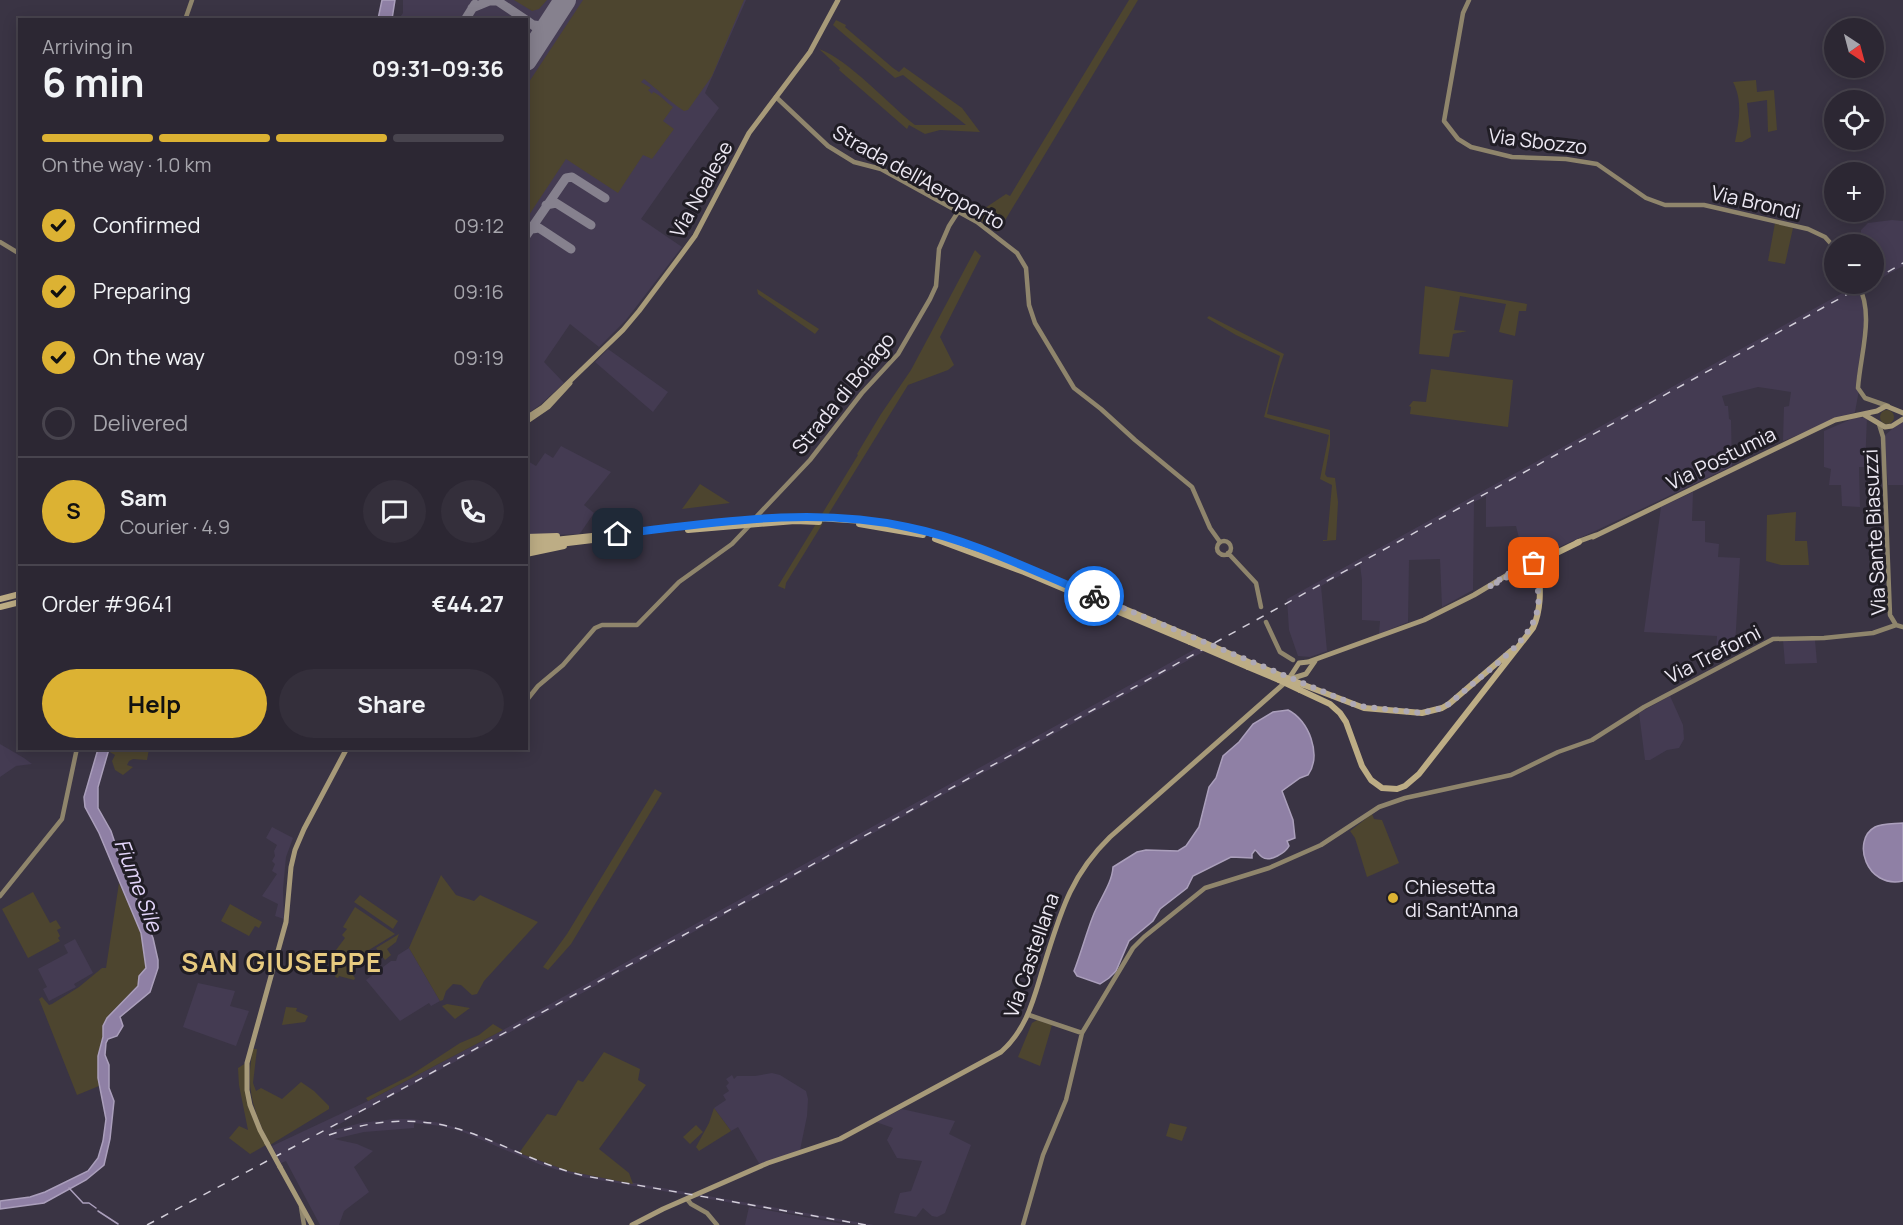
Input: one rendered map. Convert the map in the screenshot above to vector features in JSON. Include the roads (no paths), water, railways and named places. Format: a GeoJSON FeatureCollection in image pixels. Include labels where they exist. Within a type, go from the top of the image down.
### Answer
{"type":"FeatureCollection","features":[{"type":"Feature","properties":{"kind":"highway"},"geometry":{"type":"LineString","coordinates":[[528,543],[795,521],[854,524],[919,534],[978,553],[1302,687],[1364,708],[1422,713],[1442,708],[1522,640],[1532,626],[1537,612],[1539,567],[1536,563]]}},
{"type":"Feature","properties":{"kind":"highway"},"geometry":{"type":"LineString","coordinates":[[528,537],[579,539]]}},
{"type":"Feature","properties":{"kind":"highway"},"geometry":{"type":"LineString","coordinates":[[528,548],[579,539]]}},
{"type":"Feature","properties":{"kind":"highway"},"geometry":{"type":"LineString","coordinates":[[528,554],[551,550],[579,539]]}},
{"type":"Feature","properties":{"kind":"highway"},"geometry":{"type":"LineString","coordinates":[[1513,573],[1579,542]]}},
{"type":"Feature","properties":{"kind":"highway"},"geometry":{"type":"LineString","coordinates":[[1302,687],[1330,704],[1346,722],[1362,766],[1371,780],[1389,789],[1406,786],[1424,768],[1529,634],[1539,611],[1538,580],[1546,563],[1558,554]]}},
{"type":"Feature","properties":{"kind":"highway"},"geometry":{"type":"LineString","coordinates":[[1513,573],[1522,572],[1538,580]]}},
{"type":"Feature","properties":{"kind":"highway"},"geometry":{"type":"LineString","coordinates":[[0,599],[18,598]]}},
{"type":"Feature","properties":{"kind":"highway"},"geometry":{"type":"LineString","coordinates":[[0,606],[18,599]]}},
{"type":"Feature","properties":{"kind":"main road","name":"Via Noalese"},"geometry":{"type":"LineString","coordinates":[[528,419],[548,407],[568,388],[573,379],[633,318],[688,246],[749,133],[810,52],[838,0]]}},
{"type":"Feature","properties":{"kind":"main road"},"geometry":{"type":"LineString","coordinates":[[1891,408],[1897,415],[1893,425]]}},
{"type":"Feature","properties":{"kind":"main road"},"geometry":{"type":"LineString","coordinates":[[1879,424],[1876,416],[1879,410],[1891,408],[1903,413]]}},
{"type":"Feature","properties":{"kind":"main road","name":"Via Postumia"},"geometry":{"type":"LineString","coordinates":[[1536,563],[1813,430],[1843,417],[1879,410]]}},
{"type":"Feature","properties":{"kind":"main road"},"geometry":{"type":"LineString","coordinates":[[1862,414],[1870,416],[1885,427],[1903,419]]}},
{"type":"Feature","properties":{"kind":"main road","name":"Via Postumia"},"geometry":{"type":"LineString","coordinates":[[1299,665],[1424,620],[1513,573],[1596,535]]}},
{"type":"Feature","properties":{"kind":"main road"},"geometry":{"type":"LineString","coordinates":[[1283,679],[1302,675],[1320,657]]}},
{"type":"Feature","properties":{"kind":"main road"},"geometry":{"type":"LineString","coordinates":[[1283,679],[1299,665],[1308,666],[1308,670]]}},
{"type":"Feature","properties":{"kind":"main road"},"geometry":{"type":"LineString","coordinates":[[1299,665],[1297,672],[1302,675]]}},
{"type":"Feature","properties":{"kind":"main road","name":"Via Castellana"},"geometry":{"type":"LineString","coordinates":[[632,1225],[768,1163],[840,1139],[1001,1052],[1020,1031],[1029,1015],[1065,902],[1084,865],[1110,837],[1283,679]]}},
{"type":"Feature","properties":{"kind":"main road"},"geometry":{"type":"LineString","coordinates":[[312,1225],[254,1118],[248,1090],[247,1063],[285,927],[294,852],[346,750]]}},
{"type":"Feature","properties":{"kind":"street"},"geometry":{"type":"LineString","coordinates":[[186,18],[192,0]]}},
{"type":"Feature","properties":{"kind":"street","name":"Via Sbozzo"},"geometry":{"type":"LineString","coordinates":[[1469,0],[1463,13],[1444,121],[1458,139],[1471,147],[1512,158],[1566,159],[1597,164],[1646,198],[1665,205]]}},
{"type":"Feature","properties":{"kind":"street","name":"Strada dell'Aeroporto"},"geometry":{"type":"LineString","coordinates":[[776,97],[828,146],[854,162],[881,169],[958,212],[993,233],[1022,259],[1026,267],[1029,304],[1035,324],[1074,388],[1192,487],[1210,528],[1220,542]]}},
{"type":"Feature","properties":{"kind":"street","name":"Via Brondi"},"geometry":{"type":"LineString","coordinates":[[1665,205],[1704,205],[1808,229],[1824,237]]}},
{"type":"Feature","properties":{"kind":"street","name":"Strada di Boiago"},"geometry":{"type":"LineString","coordinates":[[757,516],[810,460],[862,393],[898,354],[936,286],[939,249],[958,212]]}},
{"type":"Feature","properties":{"kind":"street"},"geometry":{"type":"LineString","coordinates":[[0,242],[18,253]]}},
{"type":"Feature","properties":{"kind":"street"},"geometry":{"type":"LineString","coordinates":[[1862,294],[1866,319],[1857,388],[1864,397],[1891,408]]}},
{"type":"Feature","properties":{"kind":"street"},"geometry":{"type":"LineString","coordinates":[[1875,402],[1879,405],[1879,410]]}},
{"type":"Feature","properties":{"kind":"street","name":"Via Sante Biasuzzi"},"geometry":{"type":"LineString","coordinates":[[1879,424],[1883,436],[1890,615],[1896,625]]}},
{"type":"Feature","properties":{"kind":"street","name":"Via Sante Biasuzzi"},"geometry":{"type":"LineString","coordinates":[[1883,436],[1893,425]]}},
{"type":"Feature","properties":{"kind":"street"},"geometry":{"type":"LineString","coordinates":[[528,698],[538,686],[563,665],[595,628],[602,625],[637,625],[679,582],[730,546],[748,526]]}},
{"type":"Feature","properties":{"kind":"street","name":"Strada dell'Aeroporto"},"geometry":{"type":"LineString","coordinates":[[1220,542],[1229,543],[1231,548],[1228,553]]}},
{"type":"Feature","properties":{"kind":"street","name":"Strada dell'Aeroporto"},"geometry":{"type":"LineString","coordinates":[[1220,542],[1217,546],[1218,552],[1228,553]]}},
{"type":"Feature","properties":{"kind":"street","name":"Strada dell'Aeroporto"},"geometry":{"type":"LineString","coordinates":[[1228,553],[1256,583],[1261,607]]}},
{"type":"Feature","properties":{"kind":"street"},"geometry":{"type":"LineString","coordinates":[[1266,622],[1280,652],[1299,665]]}},
{"type":"Feature","properties":{"kind":"street"},"geometry":{"type":"LineString","coordinates":[[1896,625],[1903,627]]}},
{"type":"Feature","properties":{"kind":"street","name":"Via Treforni"},"geometry":{"type":"LineString","coordinates":[[1023,1225],[1043,1155],[1066,1100],[1082,1033],[1133,948],[1205,888],[1269,868],[1321,845],[1379,807],[1405,798],[1511,775],[1558,752],[1592,740],[1644,707],[1773,639],[1824,638],[1873,633],[1896,625]]}},
{"type":"Feature","properties":{"kind":"street"},"geometry":{"type":"LineString","coordinates":[[0,896],[62,819],[77,750]]}},
{"type":"Feature","properties":{"kind":"street"},"geometry":{"type":"LineString","coordinates":[[1029,1015],[1082,1033]]}},
{"type":"Feature","properties":{"kind":"street"},"geometry":{"type":"LineString","coordinates":[[687,1199],[691,1204],[707,1213],[717,1225]]}},
{"type":"Feature","properties":{"kind":"street"},"geometry":{"type":"LineString","coordinates":[[300,1205],[304,1225]]}},
{"type":"Feature","properties":{"kind":"waterway"},"geometry":{"type":"LineString","coordinates":[[69,1188],[83,1203],[89,1203],[96,1208]]}},
{"type":"Feature","properties":{"kind":"waterway"},"geometry":{"type":"LineString","coordinates":[[98,1211],[118,1224]]}},
{"type":"Feature","properties":{"kind":"railway"},"geometry":{"type":"LineString","coordinates":[[1884,274],[1903,263]]}},
{"type":"Feature","properties":{"kind":"railway"},"geometry":{"type":"LineString","coordinates":[[147,1225],[757,895],[1848,294]]}},
{"type":"Feature","properties":{"kind":"railway"},"geometry":{"type":"LineString","coordinates":[[329,1135],[380,1123],[397,1121],[431,1123],[465,1131],[554,1167],[585,1176],[866,1225]]}},
{"type":"Feature","properties":{"kind":"place","name":"Chiesetta di Sant'Anna"},"geometry":{"type":"Point","coordinates":[1393,898]}},
{"type":"Feature","properties":{"kind":"district","name":"SAN GIUSEPPE"},"geometry":{"type":"Point","coordinates":[282,962]}},
{"type":"Feature","properties":{"kind":"water label","name":"Fiume Sile"},"geometry":{"type":"Point","coordinates":[139,885]}}]}
